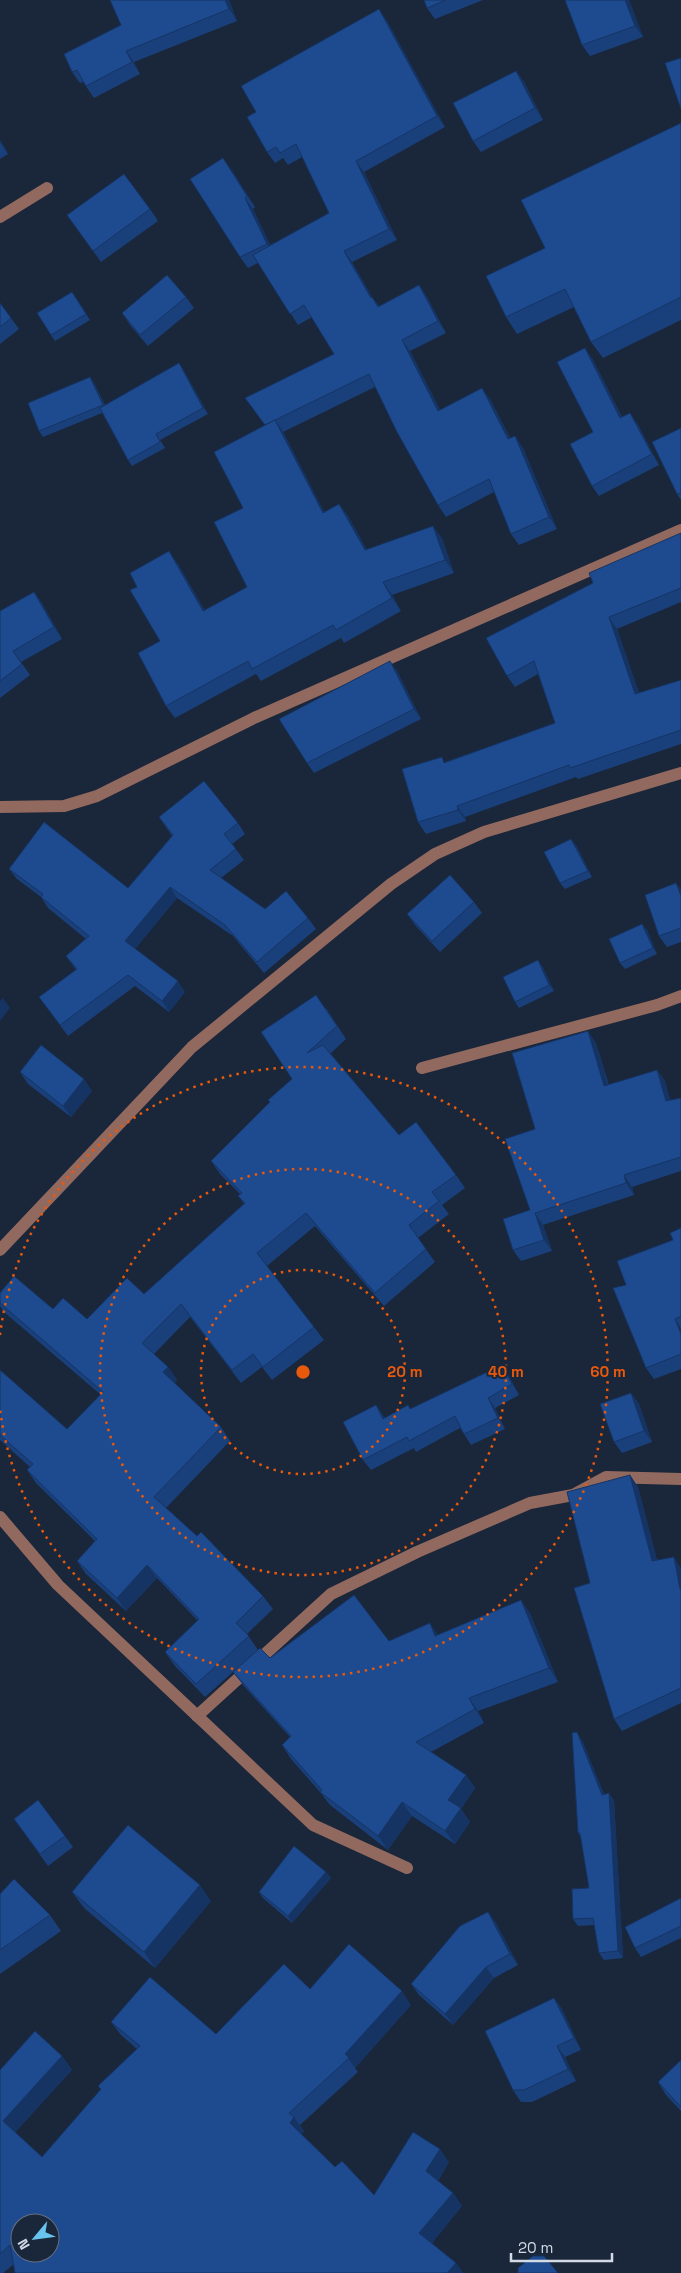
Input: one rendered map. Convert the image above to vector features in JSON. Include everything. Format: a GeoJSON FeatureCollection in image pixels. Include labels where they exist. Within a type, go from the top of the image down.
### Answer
{"type":"FeatureCollection","features":[{"type":"Feature","properties":{"kind":"street"},"geometry":{"type":"LineString","coordinates":[[0,217],[47,188]]}},
{"type":"Feature","properties":{"kind":"street"},"geometry":{"type":"LineString","coordinates":[[0,806],[64,806],[97,796],[254,718],[681,530]]}},
{"type":"Feature","properties":{"kind":"street"},"geometry":{"type":"LineString","coordinates":[[0,1250],[192,1047],[391,884],[435,854],[484,832],[681,773]]}},
{"type":"Feature","properties":{"kind":"street"},"geometry":{"type":"LineString","coordinates":[[422,1068],[657,1005],[681,996]]}},
{"type":"Feature","properties":{"kind":"street"},"geometry":{"type":"LineString","coordinates":[[197,1716],[332,1594],[417,1552],[530,1503],[573,1495],[606,1477],[681,1479]]}},
{"type":"Feature","properties":{"kind":"street"},"geometry":{"type":"LineString","coordinates":[[0,1518],[58,1585],[314,1825],[407,1868]]}},
{"type":"Feature","properties":{"kind":"building"},"geometry":{"type":"Polygon","coordinates":[[[110,0],[225,0],[229,9],[126,51],[132,62],[86,86],[77,70],[72,72],[64,54],[121,25],[110,0]]]}},
{"type":"Feature","properties":{"kind":"building"},"geometry":{"type":"Polygon","coordinates":[[[424,0],[446,0],[427,8],[424,0]]]}},
{"type":"Feature","properties":{"kind":"building"},"geometry":{"type":"Polygon","coordinates":[[[565,0],[625,0],[635,26],[582,45],[565,0]]]}},
{"type":"Feature","properties":{"kind":"building"},"geometry":{"type":"Polygon","coordinates":[[[379,9],[437,116],[356,161],[389,229],[344,251],[378,307],[419,285],[438,321],[402,340],[438,411],[482,388],[508,439],[515,436],[549,517],[511,534],[489,479],[438,505],[397,432],[369,374],[265,425],[245,398],[334,354],[304,305],[290,314],[253,255],[329,213],[296,144],[280,153],[276,147],[267,152],[247,117],[256,112],[241,86],[379,9]]]}},
{"type":"Feature","properties":{"kind":"building"},"geometry":{"type":"Polygon","coordinates":[[[681,58],[681,109],[665,63],[681,58]]]}},
{"type":"Feature","properties":{"kind":"building"},"geometry":{"type":"Polygon","coordinates":[[[516,71],[535,108],[473,141],[453,103],[516,71]]]}},
{"type":"Feature","properties":{"kind":"building"},"geometry":{"type":"Polygon","coordinates":[[[681,123],[681,297],[591,342],[565,289],[506,317],[486,276],[545,248],[521,200],[681,123]]]}},
{"type":"Feature","properties":{"kind":"building"},"geometry":{"type":"Polygon","coordinates":[[[223,158],[247,196],[245,198],[267,244],[240,257],[190,179],[223,158]]]}},
{"type":"Feature","properties":{"kind":"building"},"geometry":{"type":"Polygon","coordinates":[[[124,174],[150,209],[93,251],[67,215],[124,174]]]}},
{"type":"Feature","properties":{"kind":"building"},"geometry":{"type":"Polygon","coordinates":[[[167,275],[186,297],[140,335],[122,313],[167,275]]]}},
{"type":"Feature","properties":{"kind":"building"},"geometry":{"type":"Polygon","coordinates":[[[72,292],[86,314],[51,335],[37,313],[72,292]]]}},
{"type":"Feature","properties":{"kind":"building"},"geometry":{"type":"Polygon","coordinates":[[[0,303],[11,318],[0,327],[0,303]]]}},
{"type":"Feature","properties":{"kind":"building"},"geometry":{"type":"Polygon","coordinates":[[[585,348],[620,418],[630,413],[652,454],[592,486],[570,444],[593,432],[557,362],[585,348]]]}},
{"type":"Feature","properties":{"kind":"building"},"geometry":{"type":"Polygon","coordinates":[[[179,363],[203,408],[156,434],[160,442],[128,460],[100,408],[179,363]]]}},
{"type":"Feature","properties":{"kind":"building"},"geometry":{"type":"Polygon","coordinates":[[[90,377],[103,405],[39,431],[28,403],[90,377]]]}},
{"type":"Feature","properties":{"kind":"building"},"geometry":{"type":"Polygon","coordinates":[[[275,420],[323,513],[339,504],[365,550],[433,526],[445,560],[383,582],[392,598],[336,630],[333,625],[252,669],[248,661],[166,706],[138,653],[160,641],[130,590],[137,587],[130,573],[169,551],[203,611],[247,587],[214,522],[243,508],[214,452],[275,420]]]}},
{"type":"Feature","properties":{"kind":"building"},"geometry":{"type":"Polygon","coordinates":[[[681,428],[681,493],[677,494],[652,442],[681,428]]]}},
{"type":"Feature","properties":{"kind":"building"},"geometry":{"type":"Polygon","coordinates":[[[681,533],[681,588],[609,617],[635,694],[681,680],[681,730],[570,768],[569,765],[457,806],[458,810],[418,822],[402,769],[442,757],[444,763],[555,723],[534,661],[507,676],[486,638],[593,583],[589,573],[681,533]]]}},
{"type":"Feature","properties":{"kind":"building"},"geometry":{"type":"Polygon","coordinates":[[[34,592],[54,627],[13,651],[22,664],[0,681],[0,611],[34,592]]]}},
{"type":"Feature","properties":{"kind":"building"},"geometry":{"type":"Polygon","coordinates":[[[390,661],[414,709],[307,763],[279,719],[390,661]]]}},
{"type":"Feature","properties":{"kind":"building"},"geometry":{"type":"Polygon","coordinates":[[[204,781],[238,823],[224,834],[236,849],[210,870],[265,909],[286,891],[308,918],[257,962],[225,925],[170,887],[125,941],[178,981],[162,1001],[128,975],[60,1025],[39,997],[77,969],[66,956],[89,936],[41,897],[43,894],[9,869],[44,822],[128,888],[173,835],[159,817],[204,781]]]}},
{"type":"Feature","properties":{"kind":"building"},"geometry":{"type":"Polygon","coordinates":[[[571,839],[588,871],[560,883],[544,852],[571,839]]]}},
{"type":"Feature","properties":{"kind":"building"},"geometry":{"type":"Polygon","coordinates":[[[450,875],[474,902],[432,941],[407,914],[450,875]]]}},
{"type":"Feature","properties":{"kind":"building"},"geometry":{"type":"Polygon","coordinates":[[[676,883],[681,896],[681,928],[659,936],[645,895],[676,883]]]}},
{"type":"Feature","properties":{"kind":"building"},"geometry":{"type":"Polygon","coordinates":[[[642,924],[653,948],[620,963],[609,939],[642,924]]]}},
{"type":"Feature","properties":{"kind":"building"},"geometry":{"type":"Polygon","coordinates":[[[538,960],[549,985],[515,1002],[503,977],[538,960]]]}},
{"type":"Feature","properties":{"kind":"building"},"geometry":{"type":"Polygon","coordinates":[[[316,995],[337,1026],[307,1053],[323,1045],[399,1135],[416,1122],[456,1175],[432,1192],[439,1201],[409,1225],[426,1249],[375,1293],[306,1213],[257,1253],[314,1327],[263,1367],[253,1354],[232,1370],[181,1304],[142,1343],[168,1367],[163,1372],[221,1427],[154,1497],[197,1536],[201,1532],[263,1596],[236,1623],[249,1636],[196,1684],[165,1652],[199,1619],[147,1565],[117,1598],[77,1561],[97,1539],[27,1470],[33,1464],[0,1435],[0,1370],[67,1429],[103,1392],[0,1303],[0,1293],[14,1276],[53,1309],[63,1298],[87,1319],[127,1278],[144,1294],[245,1203],[238,1196],[242,1193],[211,1161],[270,1102],[268,1100],[292,1079],[261,1032],[316,995]]]}},
{"type":"Feature","properties":{"kind":"building"},"geometry":{"type":"Polygon","coordinates":[[[588,1031],[604,1086],[657,1070],[666,1101],[681,1098],[681,1157],[624,1175],[626,1183],[535,1213],[544,1240],[513,1250],[503,1219],[530,1210],[505,1139],[535,1129],[512,1053],[588,1031]]]}},
{"type":"Feature","properties":{"kind":"building"},"geometry":{"type":"Polygon","coordinates":[[[41,1045],[84,1079],[63,1106],[20,1072],[41,1045]]]}},
{"type":"Feature","properties":{"kind":"building"},"geometry":{"type":"Polygon","coordinates":[[[681,1228],[681,1316],[675,1319],[681,1334],[681,1354],[646,1368],[613,1288],[626,1285],[617,1261],[673,1240],[670,1233],[681,1228]]]}},
{"type":"Feature","properties":{"kind":"building"},"geometry":{"type":"Polygon","coordinates":[[[502,1365],[512,1384],[488,1398],[498,1418],[464,1434],[455,1416],[409,1441],[407,1437],[363,1460],[343,1422],[376,1405],[383,1419],[408,1405],[410,1409],[502,1365]]]}},
{"type":"Feature","properties":{"kind":"building"},"geometry":{"type":"Polygon","coordinates":[[[631,1393],[644,1431],[614,1442],[600,1404],[631,1393]]]}},
{"type":"Feature","properties":{"kind":"building"},"geometry":{"type":"Polygon","coordinates":[[[630,1475],[652,1561],[674,1557],[681,1589],[681,1688],[614,1719],[574,1588],[590,1583],[567,1492],[630,1475]]]}},
{"type":"Feature","properties":{"kind":"building"},"geometry":{"type":"Polygon","coordinates":[[[354,1595],[389,1641],[430,1623],[435,1636],[521,1600],[549,1668],[469,1698],[475,1709],[416,1742],[466,1775],[448,1800],[461,1808],[445,1831],[402,1802],[378,1836],[320,1792],[322,1790],[282,1745],[291,1736],[233,1672],[260,1648],[270,1658],[354,1595]]]}},
{"type":"Feature","properties":{"kind":"building"},"geometry":{"type":"Polygon","coordinates":[[[577,1732],[602,1795],[609,1793],[618,1951],[599,1953],[593,1918],[573,1919],[572,1889],[589,1888],[580,1833],[578,1833],[572,1733],[577,1732]]]}},
{"type":"Feature","properties":{"kind":"building"},"geometry":{"type":"Polygon","coordinates":[[[38,1800],[65,1836],[40,1854],[14,1819],[38,1800]]]}},
{"type":"Feature","properties":{"kind":"building"},"geometry":{"type":"Polygon","coordinates":[[[128,1825],[200,1885],[144,1952],[72,1892],[128,1825]]]}},
{"type":"Feature","properties":{"kind":"building"},"geometry":{"type":"Polygon","coordinates":[[[294,1846],[326,1872],[288,1916],[259,1892],[294,1846]]]}},
{"type":"Feature","properties":{"kind":"building"},"geometry":{"type":"Polygon","coordinates":[[[14,1879],[50,1915],[0,1950],[0,1894],[14,1879]]]}},
{"type":"Feature","properties":{"kind":"building"},"geometry":{"type":"Polygon","coordinates":[[[681,1898],[681,1926],[635,1948],[625,1927],[681,1898]]]}},
{"type":"Feature","properties":{"kind":"building"},"geometry":{"type":"Polygon","coordinates":[[[488,1912],[510,1954],[486,1967],[445,2014],[411,1984],[460,1926],[488,1912]]]}},
{"type":"Feature","properties":{"kind":"building"},"geometry":{"type":"Polygon","coordinates":[[[349,1944],[402,1991],[345,2054],[349,2058],[289,2113],[294,2117],[290,2123],[335,2167],[342,2161],[374,2195],[413,2132],[440,2149],[426,2171],[453,2193],[419,2233],[456,2263],[447,2273],[15,2273],[13,2263],[60,2263],[60,2213],[10,2213],[10,2245],[0,2254],[0,2070],[35,2031],[62,2056],[3,2121],[42,2157],[101,2089],[98,2086],[140,2046],[111,2022],[150,1977],[216,2034],[284,1964],[310,1989],[349,1944]]]}},
{"type":"Feature","properties":{"kind":"building"},"geometry":{"type":"Polygon","coordinates":[[[554,1998],[574,2038],[557,2046],[568,2069],[524,2090],[513,2090],[485,2031],[554,1998]]]}},
{"type":"Feature","properties":{"kind":"building"},"geometry":{"type":"Polygon","coordinates":[[[681,2060],[681,2107],[658,2082],[681,2060]]]}},
{"type":"Feature","properties":{"kind":"building"},"geometry":{"type":"Polygon","coordinates":[[[533,2256],[544,2256],[558,2273],[518,2273],[518,2268],[533,2256]]]}}]}
